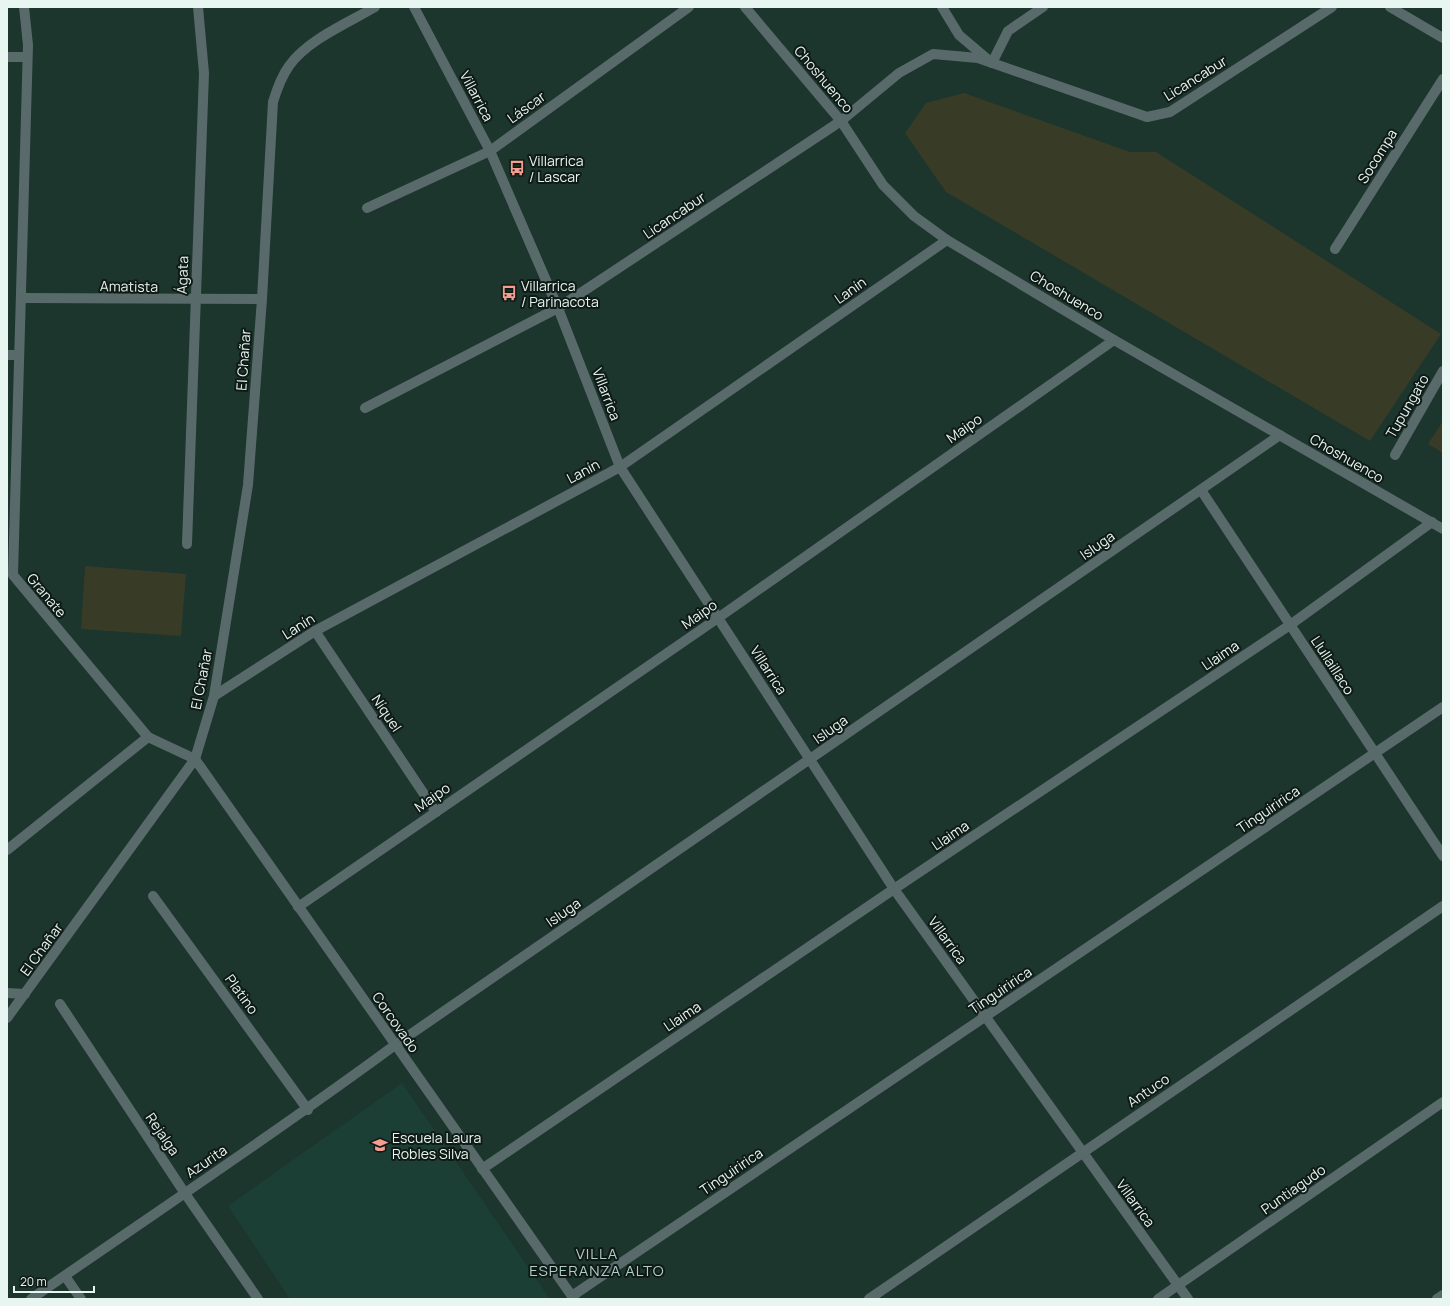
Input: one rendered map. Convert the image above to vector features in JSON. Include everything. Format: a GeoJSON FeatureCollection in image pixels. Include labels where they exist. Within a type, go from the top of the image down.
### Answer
{"type":"FeatureCollection","features":[{"type":"Feature","properties":{"kind":"street","name":"Granate"},"geometry":{"type":"LineString","coordinates":[[24,7],[28,45],[19,355],[9,577],[148,737]]}},
{"type":"Feature","properties":{"kind":"street","name":"Ágata"},"geometry":{"type":"LineString","coordinates":[[187,544],[204,74],[198,7]]}},
{"type":"Feature","properties":{"kind":"street","name":"El Chañar"},"geometry":{"type":"LineString","coordinates":[[7,1018],[195,759],[214,696],[248,485],[262,299],[273,102],[280,82],[289,65],[313,43],[375,7]]}},
{"type":"Feature","properties":{"kind":"street","name":"Villarrica"},"geometry":{"type":"LineString","coordinates":[[414,7],[490,151],[558,308],[620,468],[894,889],[1188,1299]]}},
{"type":"Feature","properties":{"kind":"street","name":"Láscar"},"geometry":{"type":"LineString","coordinates":[[368,208],[490,151],[689,7]]}},
{"type":"Feature","properties":{"kind":"street","name":"Choshuenco"},"geometry":{"type":"LineString","coordinates":[[745,7],[841,121],[883,185],[914,216],[947,240],[1114,340],[1443,529]]}},
{"type":"Feature","properties":{"kind":"street","name":"Licancabur"},"geometry":{"type":"LineString","coordinates":[[942,7],[959,35],[992,63]]}},
{"type":"Feature","properties":{"kind":"street"},"geometry":{"type":"LineString","coordinates":[[992,63],[1008,31],[1043,7]]}},
{"type":"Feature","properties":{"kind":"street","name":"Licancabur"},"geometry":{"type":"LineString","coordinates":[[365,408],[558,308],[841,121],[899,73],[933,54],[978,58],[1147,117],[1170,112],[1332,7]]}},
{"type":"Feature","properties":{"kind":"street"},"geometry":{"type":"LineString","coordinates":[[1390,7],[1443,38]]}},
{"type":"Feature","properties":{"kind":"street"},"geometry":{"type":"LineString","coordinates":[[7,57],[27,57]]}},
{"type":"Feature","properties":{"kind":"street","name":"Socompa"},"geometry":{"type":"LineString","coordinates":[[1335,249],[1443,79]]}},
{"type":"Feature","properties":{"kind":"street","name":"Lanín"},"geometry":{"type":"LineString","coordinates":[[214,696],[315,631],[620,468],[947,240]]}},
{"type":"Feature","properties":{"kind":"street","name":"Amatista"},"geometry":{"type":"LineString","coordinates":[[21,298],[196,300],[262,299]]}},
{"type":"Feature","properties":{"kind":"street","name":"Maipo"},"geometry":{"type":"LineString","coordinates":[[298,907],[718,618],[1114,340]]}},
{"type":"Feature","properties":{"kind":"street"},"geometry":{"type":"LineString","coordinates":[[7,355],[19,355]]}},
{"type":"Feature","properties":{"kind":"street","name":"Tupungato"},"geometry":{"type":"LineString","coordinates":[[1396,455],[1443,372]]}},
{"type":"Feature","properties":{"kind":"street","name":"Isluga"},"geometry":{"type":"LineString","coordinates":[[395,1045],[1280,435]]}},
{"type":"Feature","properties":{"kind":"street","name":"Llullaillaco"},"geometry":{"type":"LineString","coordinates":[[1201,490],[1443,856]]}},
{"type":"Feature","properties":{"kind":"street","name":"Llaima"},"geometry":{"type":"LineString","coordinates":[[482,1169],[894,889],[1290,625],[1432,522]]}},
{"type":"Feature","properties":{"kind":"street","name":"Níquel"},"geometry":{"type":"LineString","coordinates":[[315,631],[436,812]]}},
{"type":"Feature","properties":{"kind":"street","name":"Tinguiririca"},"geometry":{"type":"LineString","coordinates":[[573,1297],[1443,708]]}},
{"type":"Feature","properties":{"kind":"street"},"geometry":{"type":"LineString","coordinates":[[7,850],[148,737],[195,759]]}},
{"type":"Feature","properties":{"kind":"street","name":"Corcovado"},"geometry":{"type":"LineString","coordinates":[[195,759],[573,1297]]}},
{"type":"Feature","properties":{"kind":"street","name":"Platino"},"geometry":{"type":"LineString","coordinates":[[153,896],[308,1110]]}},
{"type":"Feature","properties":{"kind":"street","name":"Antuco"},"geometry":{"type":"LineString","coordinates":[[869,1299],[1443,906]]}},
{"type":"Feature","properties":{"kind":"street"},"geometry":{"type":"LineString","coordinates":[[7,993],[25,994]]}},
{"type":"Feature","properties":{"kind":"street","name":"Rejalga"},"geometry":{"type":"LineString","coordinates":[[60,1004],[184,1192],[258,1299]]}},
{"type":"Feature","properties":{"kind":"street","name":"Azurita"},"geometry":{"type":"LineString","coordinates":[[31,1299],[184,1192],[308,1110],[395,1045]]}},
{"type":"Feature","properties":{"kind":"street","name":"Puntiagudo"},"geometry":{"type":"LineString","coordinates":[[1158,1299],[1443,1102]]}},
{"type":"Feature","properties":{"kind":"street"},"geometry":{"type":"LineString","coordinates":[[65,1276],[81,1299]]}},
{"type":"Feature","properties":{"kind":"street"},"geometry":{"type":"LineString","coordinates":[[1437,1299],[1443,1295]]}},
{"type":"Feature","properties":{"kind":"shaded area"},"geometry":{"type":"Polygon","coordinates":[[[964,93],[1130,152],[1156,152],[1441,334],[1370,441],[946,192],[905,133],[926,103],[964,93]]]}},
{"type":"Feature","properties":{"kind":"shaded area"},"geometry":{"type":"Polygon","coordinates":[[[1443,421],[1443,453],[1428,444],[1443,421]]]}},
{"type":"Feature","properties":{"kind":"shaded area"},"geometry":{"type":"Polygon","coordinates":[[[85,566],[186,574],[181,636],[81,629],[85,566]]]}},
{"type":"Feature","properties":{"kind":"shaded area","name":"Escuela Laura Robles Silva"},"geometry":{"type":"Polygon","coordinates":[[[402,1083],[550,1299],[290,1299],[228,1206],[402,1083]]]}},
{"type":"Feature","properties":{"kind":"place","name":"Villarrica / Lascar"},"geometry":{"type":"Point","coordinates":[517,168]}},
{"type":"Feature","properties":{"kind":"place","name":"Villarrica / Parinacota"},"geometry":{"type":"Point","coordinates":[509,293]}},
{"type":"Feature","properties":{"kind":"place","name":"Escuela Laura Robles Silva"},"geometry":{"type":"Point","coordinates":[380,1145]}},
{"type":"Feature","properties":{"kind":"district","name":"VILLA ESPERANZA ALTO"},"geometry":{"type":"Point","coordinates":[597,1262]}}]}
